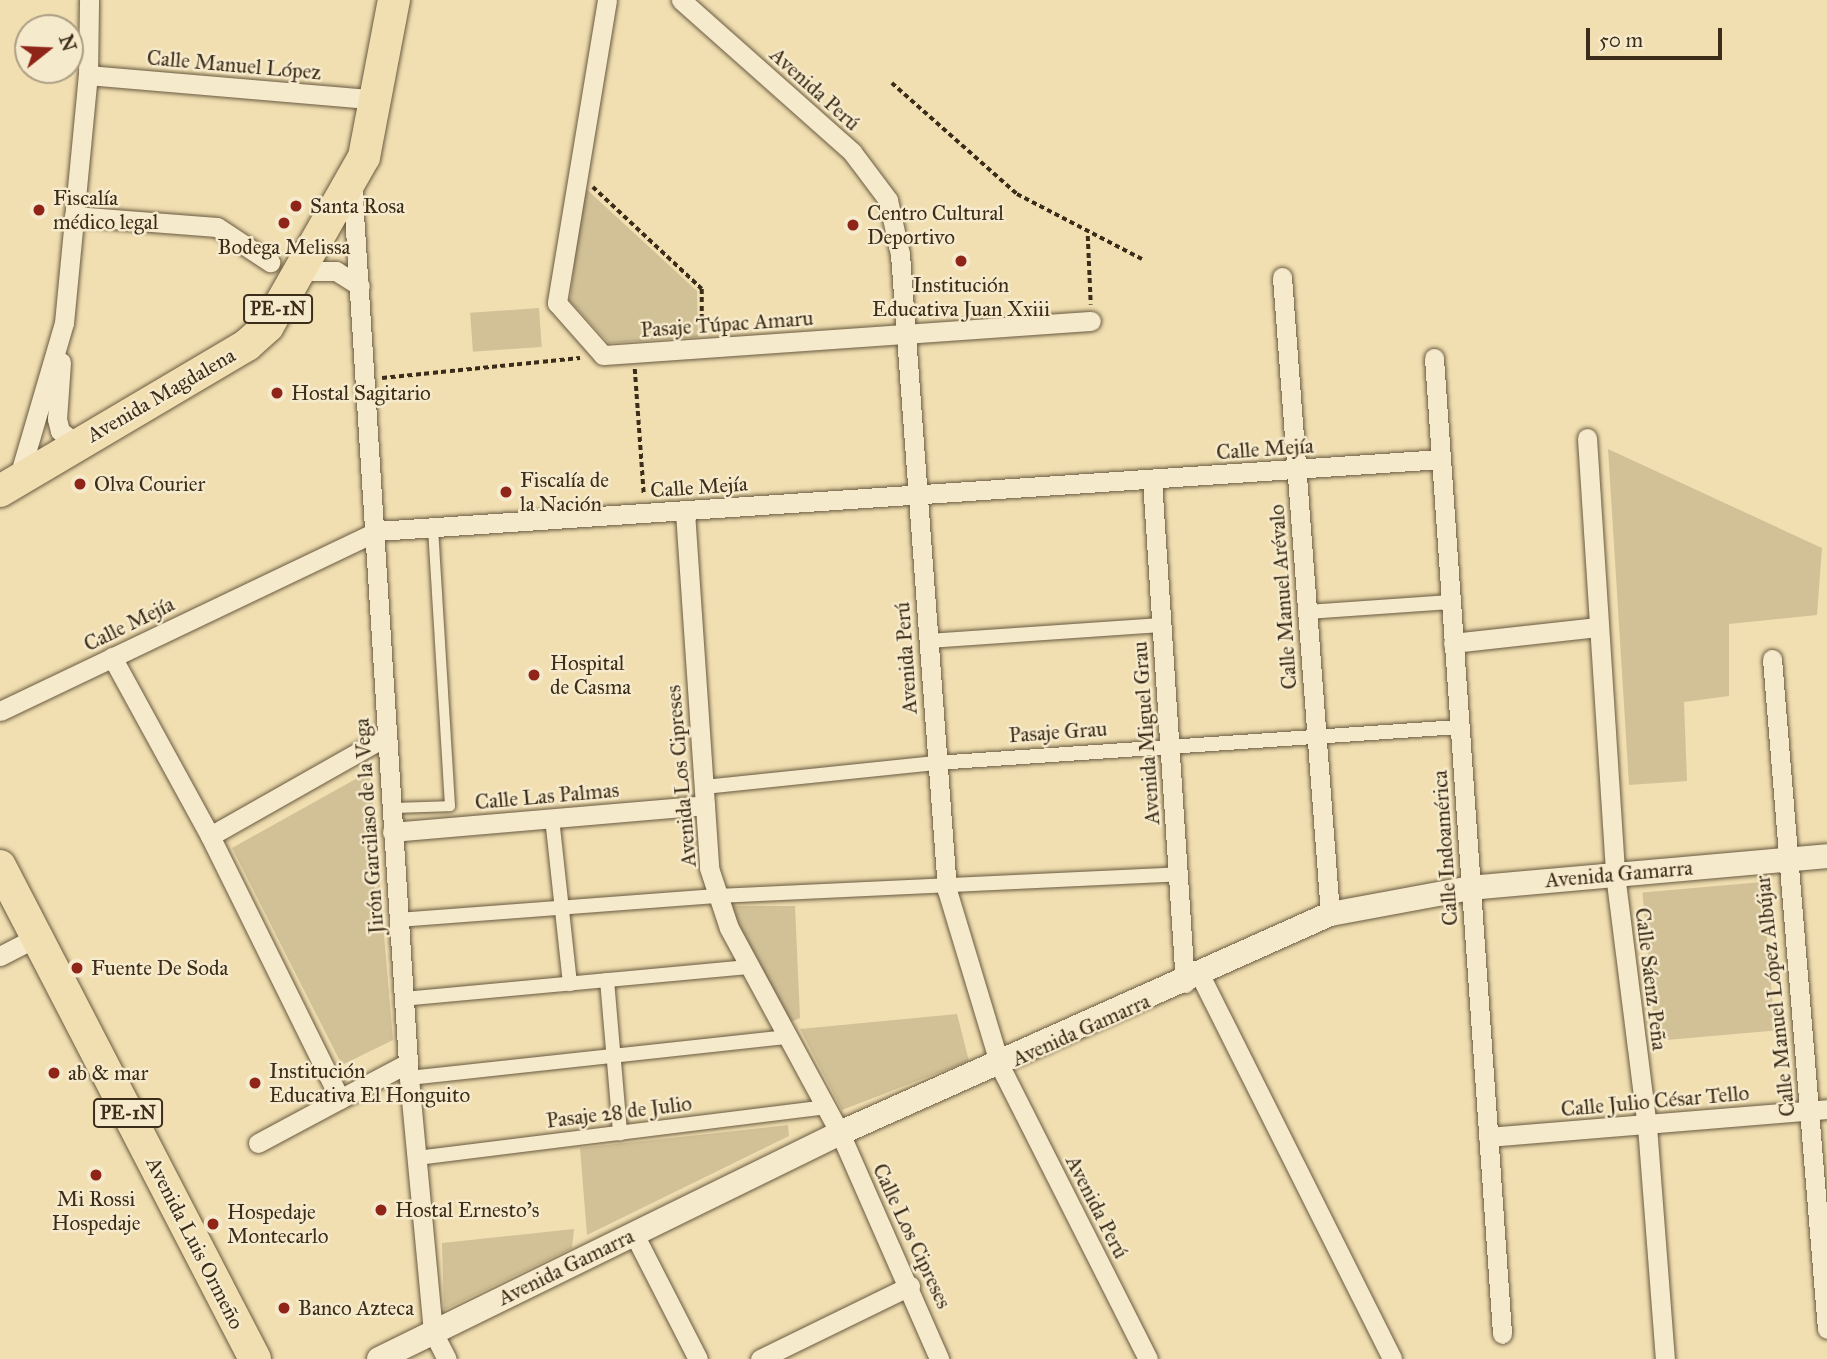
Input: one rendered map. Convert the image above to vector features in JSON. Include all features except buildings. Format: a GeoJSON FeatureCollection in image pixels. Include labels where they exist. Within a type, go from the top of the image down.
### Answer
{"type":"FeatureCollection","features":[{"type":"Feature","properties":{"kind":"highway","name":"Avenida Magdalena"},"geometry":{"type":"LineString","coordinates":[[9,486],[247,345],[268,326],[284,267],[352,181],[377,100],[394,0]]}},
{"type":"Feature","properties":{"kind":"highway","name":"Avenida Luis Ormeño"},"geometry":{"type":"LineString","coordinates":[[0,866],[255,1359]]}},
{"type":"Feature","properties":{"kind":"street"},"geometry":{"type":"LineString","coordinates":[[77,444],[60,431],[57,419],[88,75],[89,0]]}},
{"type":"Feature","properties":{"kind":"street"},"geometry":{"type":"LineString","coordinates":[[603,355],[557,303],[607,0]]}},
{"type":"Feature","properties":{"kind":"street","name":"Avenida Perú"},"geometry":{"type":"LineString","coordinates":[[681,0],[852,152],[888,200],[900,254],[947,890],[1000,1066],[1149,1359]]}},
{"type":"Feature","properties":{"kind":"street","name":"Calle Manuel López"},"geometry":{"type":"LineString","coordinates":[[88,75],[377,100]]}},
{"type":"Feature","properties":{"kind":"street","name":"Jirón Garcilaso de la Vega"},"geometry":{"type":"LineString","coordinates":[[352,181],[377,531],[385,737],[403,999],[433,1332],[447,1359]]}},
{"type":"Feature","properties":{"kind":"street"},"geometry":{"type":"LineString","coordinates":[[74,216],[217,227],[284,267],[337,271],[360,286]]}},
{"type":"Feature","properties":{"kind":"street","name":"Calle Manuel Arévalo"},"geometry":{"type":"LineString","coordinates":[[1282,277],[1330,914]]}},
{"type":"Feature","properties":{"kind":"street","name":"Pasaje Túpac Amaru"},"geometry":{"type":"LineString","coordinates":[[603,355],[1091,321]]}},
{"type":"Feature","properties":{"kind":"street"},"geometry":{"type":"LineString","coordinates":[[9,486],[64,323]]}},
{"type":"Feature","properties":{"kind":"street","name":"Calle Indoamérica"},"geometry":{"type":"LineString","coordinates":[[1434,358],[1502,1335]]}},
{"type":"Feature","properties":{"kind":"street","name":"Calle Sáenz Peña"},"geometry":{"type":"LineString","coordinates":[[1587,438],[1597,627],[1615,874],[1647,1126],[1665,1359]]}},
{"type":"Feature","properties":{"kind":"street","name":"Calle Mejía"},"geometry":{"type":"LineString","coordinates":[[0,711],[377,531],[685,512],[917,493],[1152,481],[1441,459]]}},
{"type":"Feature","properties":{"kind":"street","name":"Avenida Miguel Grau"},"geometry":{"type":"LineString","coordinates":[[1152,481],[1178,874],[1193,979],[1392,1359]]}},
{"type":"Feature","properties":{"kind":"street","name":"Avenida Los Cipreses"},"geometry":{"type":"LineString","coordinates":[[685,512],[709,867],[750,967],[840,1133]]}},
{"type":"Feature","properties":{"kind":"street"},"geometry":{"type":"LineString","coordinates":[[1307,612],[1451,602]]}},
{"type":"Feature","properties":{"kind":"street"},"geometry":{"type":"LineString","coordinates":[[928,641],[1161,625]]}},
{"type":"Feature","properties":{"kind":"street"},"geometry":{"type":"LineString","coordinates":[[1453,643],[1597,627]]}},
{"type":"Feature","properties":{"kind":"street"},"geometry":{"type":"LineString","coordinates":[[112,657],[210,836],[340,1099]]}},
{"type":"Feature","properties":{"kind":"street","name":"Calle Manuel López Albújar"},"geometry":{"type":"LineString","coordinates":[[1772,659],[1784,860],[1818,1109],[1827,1329]]}},
{"type":"Feature","properties":{"kind":"street","name":"Pasaje Grau"},"geometry":{"type":"LineString","coordinates":[[704,796],[936,763],[1170,745],[1317,739],[1459,727]]}},
{"type":"Feature","properties":{"kind":"street"},"geometry":{"type":"LineString","coordinates":[[210,836],[385,737]]}},
{"type":"Feature","properties":{"kind":"street","name":"Calle Las Palmas"},"geometry":{"type":"LineString","coordinates":[[392,832],[552,818],[704,796]]}},
{"type":"Feature","properties":{"kind":"street"},"geometry":{"type":"LineString","coordinates":[[552,818],[570,984]]}},
{"type":"Feature","properties":{"kind":"street","name":"Avenida Gamarra"},"geometry":{"type":"LineString","coordinates":[[379,1359],[840,1133],[1000,1066],[1330,914],[1470,888],[1827,856]]}},
{"type":"Feature","properties":{"kind":"street"},"geometry":{"type":"LineString","coordinates":[[398,920],[719,896],[947,890],[1178,874]]}},
{"type":"Feature","properties":{"kind":"street"},"geometry":{"type":"LineString","coordinates":[[0,956],[37,936]]}},
{"type":"Feature","properties":{"kind":"street"},"geometry":{"type":"LineString","coordinates":[[403,999],[750,967]]}},
{"type":"Feature","properties":{"kind":"street"},"geometry":{"type":"LineString","coordinates":[[607,981],[620,1133]]}},
{"type":"Feature","properties":{"kind":"street"},"geometry":{"type":"LineString","coordinates":[[258,1143],[340,1099],[409,1071],[613,1056],[788,1037]]}},
{"type":"Feature","properties":{"kind":"street","name":"Pasaje 28 de Julio"},"geometry":{"type":"LineString","coordinates":[[417,1158],[825,1107]]}},
{"type":"Feature","properties":{"kind":"street","name":"Calle Julio César Tello"},"geometry":{"type":"LineString","coordinates":[[1488,1137],[1647,1126],[1818,1109]]}},
{"type":"Feature","properties":{"kind":"street","name":"Calle Los Cipreses"},"geometry":{"type":"LineString","coordinates":[[840,1133],[910,1286],[939,1359]]}},
{"type":"Feature","properties":{"kind":"street"},"geometry":{"type":"LineString","coordinates":[[634,1234],[698,1359]]}},
{"type":"Feature","properties":{"kind":"street"},"geometry":{"type":"LineString","coordinates":[[760,1359],[910,1286]]}},
{"type":"Feature","properties":{"kind":"lane"},"geometry":{"type":"LineString","coordinates":[[391,808],[450,806],[433,527]]}},
{"type":"Feature","properties":{"kind":"path"},"geometry":{"type":"LineString","coordinates":[[892,83],[1017,194],[1088,236],[1142,259]]}},
{"type":"Feature","properties":{"kind":"path"},"geometry":{"type":"LineString","coordinates":[[579,173],[702,289],[703,348]]}},
{"type":"Feature","properties":{"kind":"path"},"geometry":{"type":"LineString","coordinates":[[1088,236],[1091,321]]}},
{"type":"Feature","properties":{"kind":"path"},"geometry":{"type":"LineString","coordinates":[[634,353],[645,514]]}},
{"type":"Feature","properties":{"kind":"path"},"geometry":{"type":"LineString","coordinates":[[366,380],[603,355]]}},
{"type":"Feature","properties":{"kind":"shaded area"},"geometry":{"type":"Polygon","coordinates":[[[583,186],[697,291],[698,337],[609,343],[570,301],[583,186]]]}},
{"type":"Feature","properties":{"kind":"shaded area"},"geometry":{"type":"Polygon","coordinates":[[[539,308],[542,347],[473,352],[470,313],[539,308]]]}},
{"type":"Feature","properties":{"kind":"shaded area"},"geometry":{"type":"Polygon","coordinates":[[[1608,449],[1822,548],[1817,615],[1729,624],[1729,696],[1684,702],[1687,781],[1629,785],[1608,449]]]}},
{"type":"Feature","properties":{"kind":"shaded area"},"geometry":{"type":"Polygon","coordinates":[[[370,771],[393,1040],[342,1065],[232,848],[370,771]]]}},
{"type":"Feature","properties":{"kind":"shaded area"},"geometry":{"type":"Polygon","coordinates":[[[1762,882],[1775,1030],[1655,1041],[1642,892],[1762,882]]]}},
{"type":"Feature","properties":{"kind":"shaded area"},"geometry":{"type":"Polygon","coordinates":[[[730,906],[795,906],[800,1018],[788,1023],[730,906]]]}},
{"type":"Feature","properties":{"kind":"shaded area"},"geometry":{"type":"Polygon","coordinates":[[[957,1014],[969,1061],[842,1110],[800,1029],[957,1014]]]}},
{"type":"Feature","properties":{"kind":"shaded area"},"geometry":{"type":"Polygon","coordinates":[[[788,1125],[789,1136],[587,1235],[580,1148],[788,1125]]]}},
{"type":"Feature","properties":{"kind":"shaded area"},"geometry":{"type":"Polygon","coordinates":[[[574,1229],[572,1248],[444,1310],[442,1243],[574,1229]]]}},
{"type":"Feature","properties":{"kind":"place","name":"Santa Rosa"},"geometry":{"type":"Point","coordinates":[296,206]}},
{"type":"Feature","properties":{"kind":"place","name":"Fiscalía médico legal"},"geometry":{"type":"Point","coordinates":[39,210]}},
{"type":"Feature","properties":{"kind":"place","name":"Bodega Melissa"},"geometry":{"type":"Point","coordinates":[284,223]}},
{"type":"Feature","properties":{"kind":"place","name":"Centro Cultural Deportivo"},"geometry":{"type":"Point","coordinates":[853,225]}},
{"type":"Feature","properties":{"kind":"place","name":"Institución Educativa Juan Xxiii"},"geometry":{"type":"Point","coordinates":[961,261]}},
{"type":"Feature","properties":{"kind":"place","name":"Hostal Sagitario"},"geometry":{"type":"Point","coordinates":[277,393]}},
{"type":"Feature","properties":{"kind":"place","name":"Olva Courier"},"geometry":{"type":"Point","coordinates":[80,484]}},
{"type":"Feature","properties":{"kind":"place","name":"Fiscalía de la Nación"},"geometry":{"type":"Point","coordinates":[506,492]}},
{"type":"Feature","properties":{"kind":"place","name":"Hospital de Casma"},"geometry":{"type":"Point","coordinates":[534,675]}},
{"type":"Feature","properties":{"kind":"place","name":"Fuente De Soda"},"geometry":{"type":"Point","coordinates":[77,968]}},
{"type":"Feature","properties":{"kind":"place","name":"ab & mar"},"geometry":{"type":"Point","coordinates":[54,1073]}},
{"type":"Feature","properties":{"kind":"place","name":"Institución Educativa El Honguito"},"geometry":{"type":"Point","coordinates":[255,1083]}},
{"type":"Feature","properties":{"kind":"place","name":"Mi Rossi Hospedaje"},"geometry":{"type":"Point","coordinates":[96,1175]}},
{"type":"Feature","properties":{"kind":"place","name":"Hostal Ernesto's"},"geometry":{"type":"Point","coordinates":[381,1210]}},
{"type":"Feature","properties":{"kind":"place","name":"Hospedaje Montecarlo"},"geometry":{"type":"Point","coordinates":[213,1224]}},
{"type":"Feature","properties":{"kind":"place","name":"Banco Azteca"},"geometry":{"type":"Point","coordinates":[284,1308]}}]}
